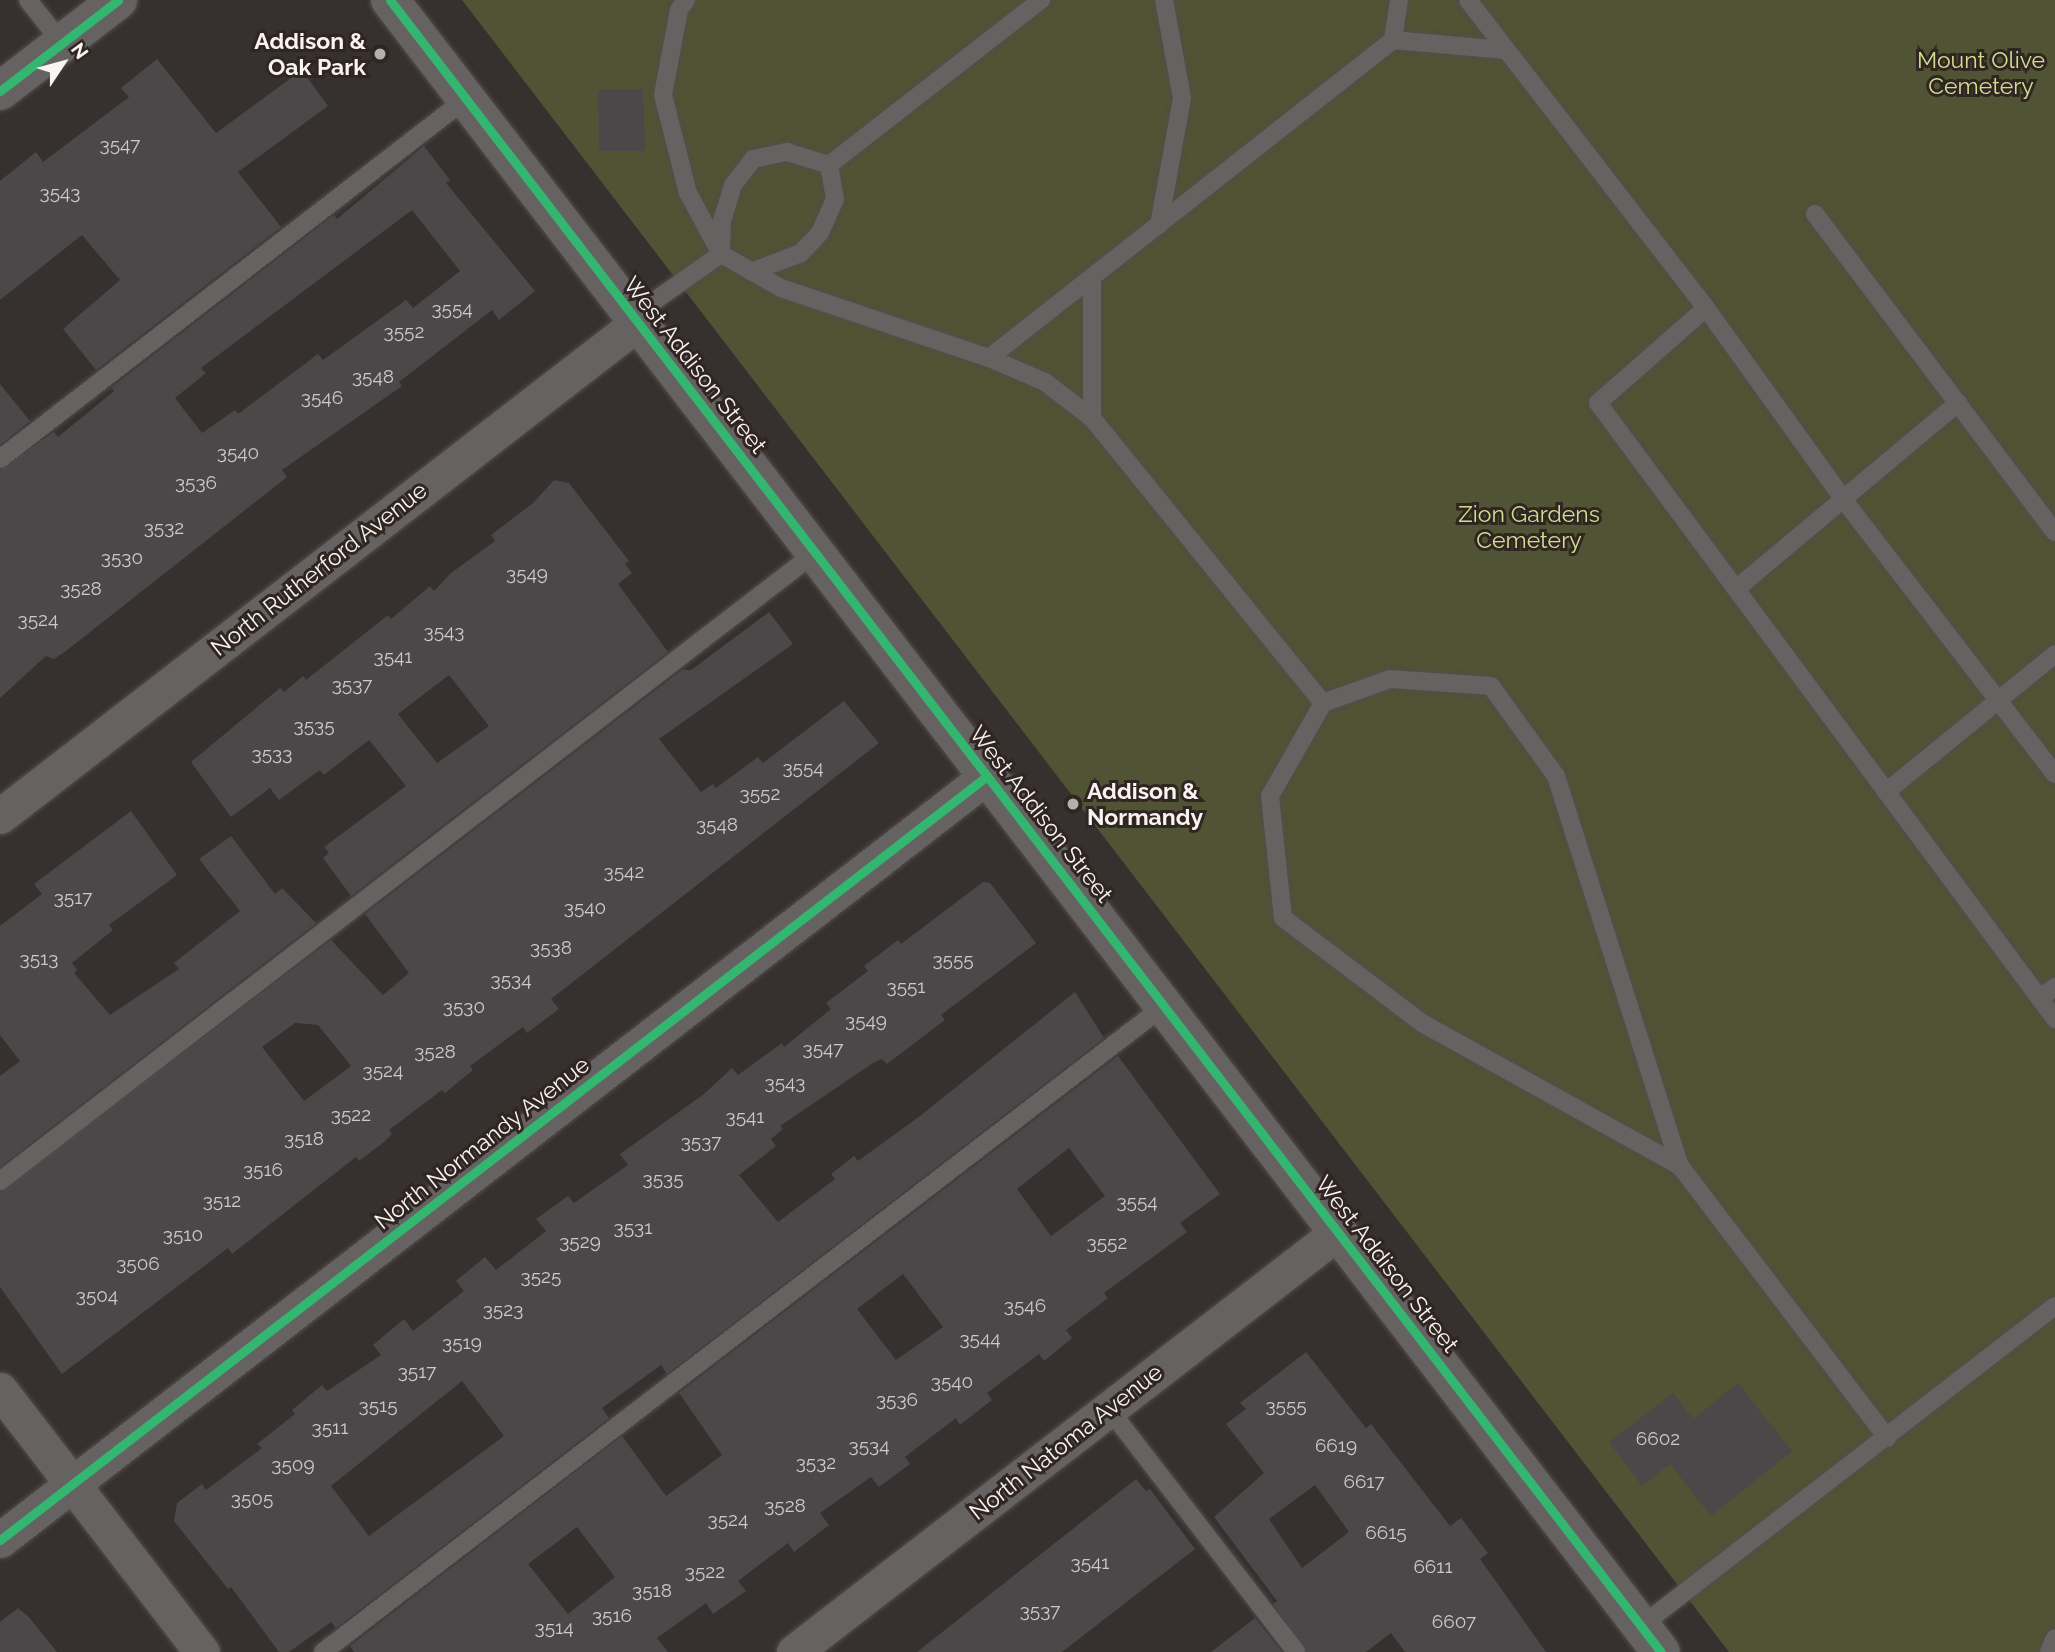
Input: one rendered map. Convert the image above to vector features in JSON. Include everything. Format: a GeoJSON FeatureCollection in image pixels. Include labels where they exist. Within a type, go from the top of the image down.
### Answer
{"type":"FeatureCollection","features":[{"type":"Feature","properties":{"kind":"street"},"geometry":{"type":"LineString","coordinates":[[0,91],[118,0]]}},
{"type":"Feature","properties":{"kind":"street","name":"West Addison Street"},"geometry":{"type":"LineString","coordinates":[[390,0],[1651,1639]]}},
{"type":"Feature","properties":{"kind":"street","name":"North Rutherford Avenue"},"geometry":{"type":"LineString","coordinates":[[0,816],[636,319]]}},
{"type":"Feature","properties":{"kind":"street","name":"North Normandy Avenue"},"geometry":{"type":"LineString","coordinates":[[0,1540],[987,776]]}},
{"type":"Feature","properties":{"kind":"street","name":"North Natoma Avenue"},"geometry":{"type":"LineString","coordinates":[[794,1652],[1338,1232]]}},
{"type":"Feature","properties":{"kind":"street"},"geometry":{"type":"LineString","coordinates":[[0,1390],[202,1652]]}},
{"type":"Feature","properties":{"kind":"lane"},"geometry":{"type":"LineString","coordinates":[[28,0],[62,43]]}},
{"type":"Feature","properties":{"kind":"lane"},"geometry":{"type":"LineString","coordinates":[[686,0],[679,10],[663,95],[688,192],[721,254],[780,288],[989,358],[1045,382],[1092,418],[1323,702]]}},
{"type":"Feature","properties":{"kind":"lane"},"geometry":{"type":"LineString","coordinates":[[830,165],[1041,0]]}},
{"type":"Feature","properties":{"kind":"lane"},"geometry":{"type":"LineString","coordinates":[[1159,225],[1182,98],[1164,0]]}},
{"type":"Feature","properties":{"kind":"lane"},"geometry":{"type":"LineString","coordinates":[[989,358],[1393,40],[1399,0]]}},
{"type":"Feature","properties":{"kind":"lane"},"geometry":{"type":"LineString","coordinates":[[1468,0],[1706,308],[1843,499],[2055,774]]}},
{"type":"Feature","properties":{"kind":"lane"},"geometry":{"type":"LineString","coordinates":[[1393,40],[1506,50]]}},
{"type":"Feature","properties":{"kind":"lane"},"geometry":{"type":"LineString","coordinates":[[0,459],[467,99]]}},
{"type":"Feature","properties":{"kind":"lane"},"geometry":{"type":"LineString","coordinates":[[721,254],[722,221],[733,185],[753,159],[787,152],[830,165]]}},
{"type":"Feature","properties":{"kind":"lane"},"geometry":{"type":"LineString","coordinates":[[751,272],[802,253],[820,233],[835,199],[830,165]]}},
{"type":"Feature","properties":{"kind":"lane"},"geometry":{"type":"LineString","coordinates":[[1815,214],[2055,532]]}},
{"type":"Feature","properties":{"kind":"lane"},"geometry":{"type":"LineString","coordinates":[[636,319],[721,254]]}},
{"type":"Feature","properties":{"kind":"lane"},"geometry":{"type":"LineString","coordinates":[[1092,277],[1092,418]]}},
{"type":"Feature","properties":{"kind":"lane"},"geometry":{"type":"LineString","coordinates":[[1706,308],[1598,403],[2055,1019]]}},
{"type":"Feature","properties":{"kind":"lane"},"geometry":{"type":"LineString","coordinates":[[1736,589],[1958,403]]}},
{"type":"Feature","properties":{"kind":"lane"},"geometry":{"type":"LineString","coordinates":[[0,1181],[816,553]]}},
{"type":"Feature","properties":{"kind":"lane"},"geometry":{"type":"LineString","coordinates":[[1886,792],[2055,654]]}},
{"type":"Feature","properties":{"kind":"lane"},"geometry":{"type":"LineString","coordinates":[[1680,1166],[1422,1023],[1283,918],[1270,796],[1323,702],[1390,679],[1491,686],[1556,776],[1680,1166],[1887,1438]]}},
{"type":"Feature","properties":{"kind":"lane"},"geometry":{"type":"LineString","coordinates":[[2040,999],[2055,987]]}},
{"type":"Feature","properties":{"kind":"lane"},"geometry":{"type":"LineString","coordinates":[[323,1652],[1164,1006]]}},
{"type":"Feature","properties":{"kind":"lane"},"geometry":{"type":"LineString","coordinates":[[1651,1639],[1887,1438],[2055,1306]]}},
{"type":"Feature","properties":{"kind":"lane"},"geometry":{"type":"LineString","coordinates":[[1109,1409],[1296,1652]]}},
{"type":"Feature","properties":{"kind":"lane"},"geometry":{"type":"LineString","coordinates":[[2049,1652],[2055,1638]]}},
{"type":"Feature","properties":{"kind":"green space","name":"Zion Gardens Cemetery"},"geometry":{"type":"Polygon","coordinates":[[[462,0],[2055,0],[2055,1652],[1729,1652],[462,0]]]}},
{"type":"Feature","properties":{"kind":"building"},"geometry":{"type":"Polygon","coordinates":[[[157,59],[216,133],[302,70],[328,106],[238,172],[281,227],[96,370],[63,329],[120,280],[82,235],[0,300],[0,181],[36,152],[43,162],[129,97],[121,88],[157,59]]]}},
{"type":"Feature","properties":{"kind":"building"},"geometry":{"type":"Polygon","coordinates":[[[643,89],[645,151],[599,151],[598,90],[643,89]]]}},
{"type":"Feature","properties":{"kind":"building"},"geometry":{"type":"Polygon","coordinates":[[[424,146],[450,180],[446,183],[535,291],[499,320],[492,310],[399,382],[402,386],[282,470],[287,477],[66,651],[54,659],[46,656],[0,698],[0,470],[54,432],[58,437],[114,391],[111,388],[334,215],[337,219],[424,146]],[[412,210],[201,368],[206,373],[175,398],[202,433],[235,410],[238,414],[318,354],[323,360],[406,300],[413,308],[460,271],[412,210]]]}},
{"type":"Feature","properties":{"kind":"building"},"geometry":{"type":"Polygon","coordinates":[[[0,384],[30,421],[0,445],[0,384]]]}},
{"type":"Feature","properties":{"kind":"building"},"geometry":{"type":"Polygon","coordinates":[[[554,480],[569,483],[629,561],[625,564],[632,573],[618,584],[668,652],[351,896],[323,858],[329,853],[324,847],[406,786],[369,740],[324,775],[320,770],[279,800],[270,788],[231,817],[191,762],[280,688],[284,692],[303,676],[306,680],[388,615],[391,619],[430,586],[434,591],[451,573],[495,541],[491,535],[533,503],[554,480]],[[449,675],[398,714],[437,763],[489,726],[449,675]]]}},
{"type":"Feature","properties":{"kind":"building"},"geometry":{"type":"Polygon","coordinates":[[[769,612],[793,644],[659,739],[701,792],[713,784],[716,788],[758,757],[763,763],[844,701],[879,743],[551,999],[559,1009],[527,1033],[523,1027],[470,1066],[473,1070],[445,1093],[442,1090],[389,1130],[392,1134],[359,1161],[356,1157],[232,1254],[228,1248],[62,1374],[0,1287],[0,1192],[331,940],[383,995],[409,973],[365,914],[682,670],[691,670],[769,612]],[[295,1023],[262,1047],[304,1101],[351,1066],[318,1025],[295,1023]]]}},
{"type":"Feature","properties":{"kind":"building"},"geometry":{"type":"Polygon","coordinates":[[[131,811],[177,875],[109,925],[113,930],[72,963],[77,970],[74,973],[110,1015],[179,969],[174,963],[240,911],[199,859],[231,836],[275,894],[282,888],[316,923],[0,1167],[0,1076],[20,1061],[0,1035],[0,926],[42,894],[34,884],[131,811]]]}},
{"type":"Feature","properties":{"kind":"building"},"geometry":{"type":"Polygon","coordinates":[[[983,882],[990,883],[1036,943],[941,1015],[945,1020],[887,1064],[882,1059],[873,1063],[780,1126],[783,1129],[771,1139],[776,1146],[739,1175],[778,1222],[835,1179],[831,1174],[854,1156],[858,1161],[920,1116],[1075,992],[1104,1038],[667,1374],[661,1365],[602,1408],[609,1418],[336,1628],[331,1622],[289,1652],[279,1652],[231,1587],[228,1589],[174,1521],[177,1503],[202,1484],[206,1490],[262,1448],[257,1444],[295,1414],[292,1410],[322,1385],[327,1391],[381,1355],[373,1345],[404,1319],[413,1331],[464,1291],[456,1281],[485,1257],[496,1270],[546,1231],[536,1219],[568,1196],[574,1203],[628,1165],[620,1154],[704,1094],[732,1068],[738,1075],[782,1043],[784,1047],[831,1009],[826,1003],[868,971],[864,966],[898,940],[901,944],[983,882]],[[462,1381],[331,1486],[369,1536],[504,1436],[462,1381]]]}},
{"type":"Feature","properties":{"kind":"building"},"geometry":{"type":"Polygon","coordinates":[[[1118,1056],[1220,1194],[1180,1223],[1187,1232],[1104,1293],[1108,1298],[1066,1330],[1072,1338],[1044,1361],[1039,1354],[987,1393],[992,1400],[960,1425],[956,1418],[905,1457],[910,1464],[879,1487],[871,1477],[820,1513],[829,1525],[794,1552],[788,1543],[738,1581],[746,1591],[713,1614],[706,1603],[657,1638],[668,1652],[354,1652],[350,1646],[622,1436],[666,1496],[722,1455],[679,1393],[1118,1056]],[[1069,1148],[1017,1189],[1051,1236],[1105,1196],[1069,1148]],[[903,1274],[857,1309],[896,1360],[943,1327],[903,1274]],[[577,1527],[528,1564],[568,1614],[615,1577],[577,1527]]]}},
{"type":"Feature","properties":{"kind":"building"},"geometry":{"type":"Polygon","coordinates":[[[1306,1352],[1366,1428],[1371,1424],[1450,1526],[1461,1518],[1488,1553],[1480,1559],[1546,1652],[1405,1652],[1391,1633],[1366,1652],[1307,1652],[1273,1604],[1277,1601],[1214,1517],[1264,1473],[1226,1424],[1246,1409],[1240,1403],[1306,1352]],[[1315,1485],[1269,1519],[1302,1568],[1349,1532],[1315,1485]]]}},
{"type":"Feature","properties":{"kind":"building"},"geometry":{"type":"Polygon","coordinates":[[[1738,1383],[1792,1451],[1711,1516],[1670,1464],[1642,1486],[1609,1442],[1673,1393],[1693,1419],[1738,1383]]]}},
{"type":"Feature","properties":{"kind":"building"},"geometry":{"type":"Polygon","coordinates":[[[1136,1479],[1146,1491],[1150,1489],[1195,1549],[1062,1652],[917,1652],[1136,1479]]]}},
{"type":"Feature","properties":{"kind":"building"},"geometry":{"type":"Polygon","coordinates":[[[18,1608],[28,1616],[57,1652],[0,1652],[0,1622],[18,1608]]]}},
{"type":"Feature","properties":{"kind":"building"},"geometry":{"type":"Polygon","coordinates":[[[1255,1618],[1282,1652],[1211,1652],[1255,1618]]]}},
{"type":"Feature","properties":{"kind":"cycle path"},"geometry":{"type":"LineString","coordinates":[[0,91],[118,0]]}},
{"type":"Feature","properties":{"kind":"cycle path"},"geometry":{"type":"LineString","coordinates":[[390,0],[1661,1652]]}},
{"type":"Feature","properties":{"kind":"cycle path"},"geometry":{"type":"LineString","coordinates":[[0,1540],[987,776]]}},
{"type":"Feature","properties":{"kind":"place","name":"Addison & Oak Park"},"geometry":{"type":"Point","coordinates":[380,54]}},
{"type":"Feature","properties":{"kind":"place","name":"Addison & Normandy"},"geometry":{"type":"Point","coordinates":[1073,804]}},
{"type":"Feature","properties":{"kind":"park label","name":"Mount Olive Cemetery"},"geometry":{"type":"Point","coordinates":[1981,73]}}]}
